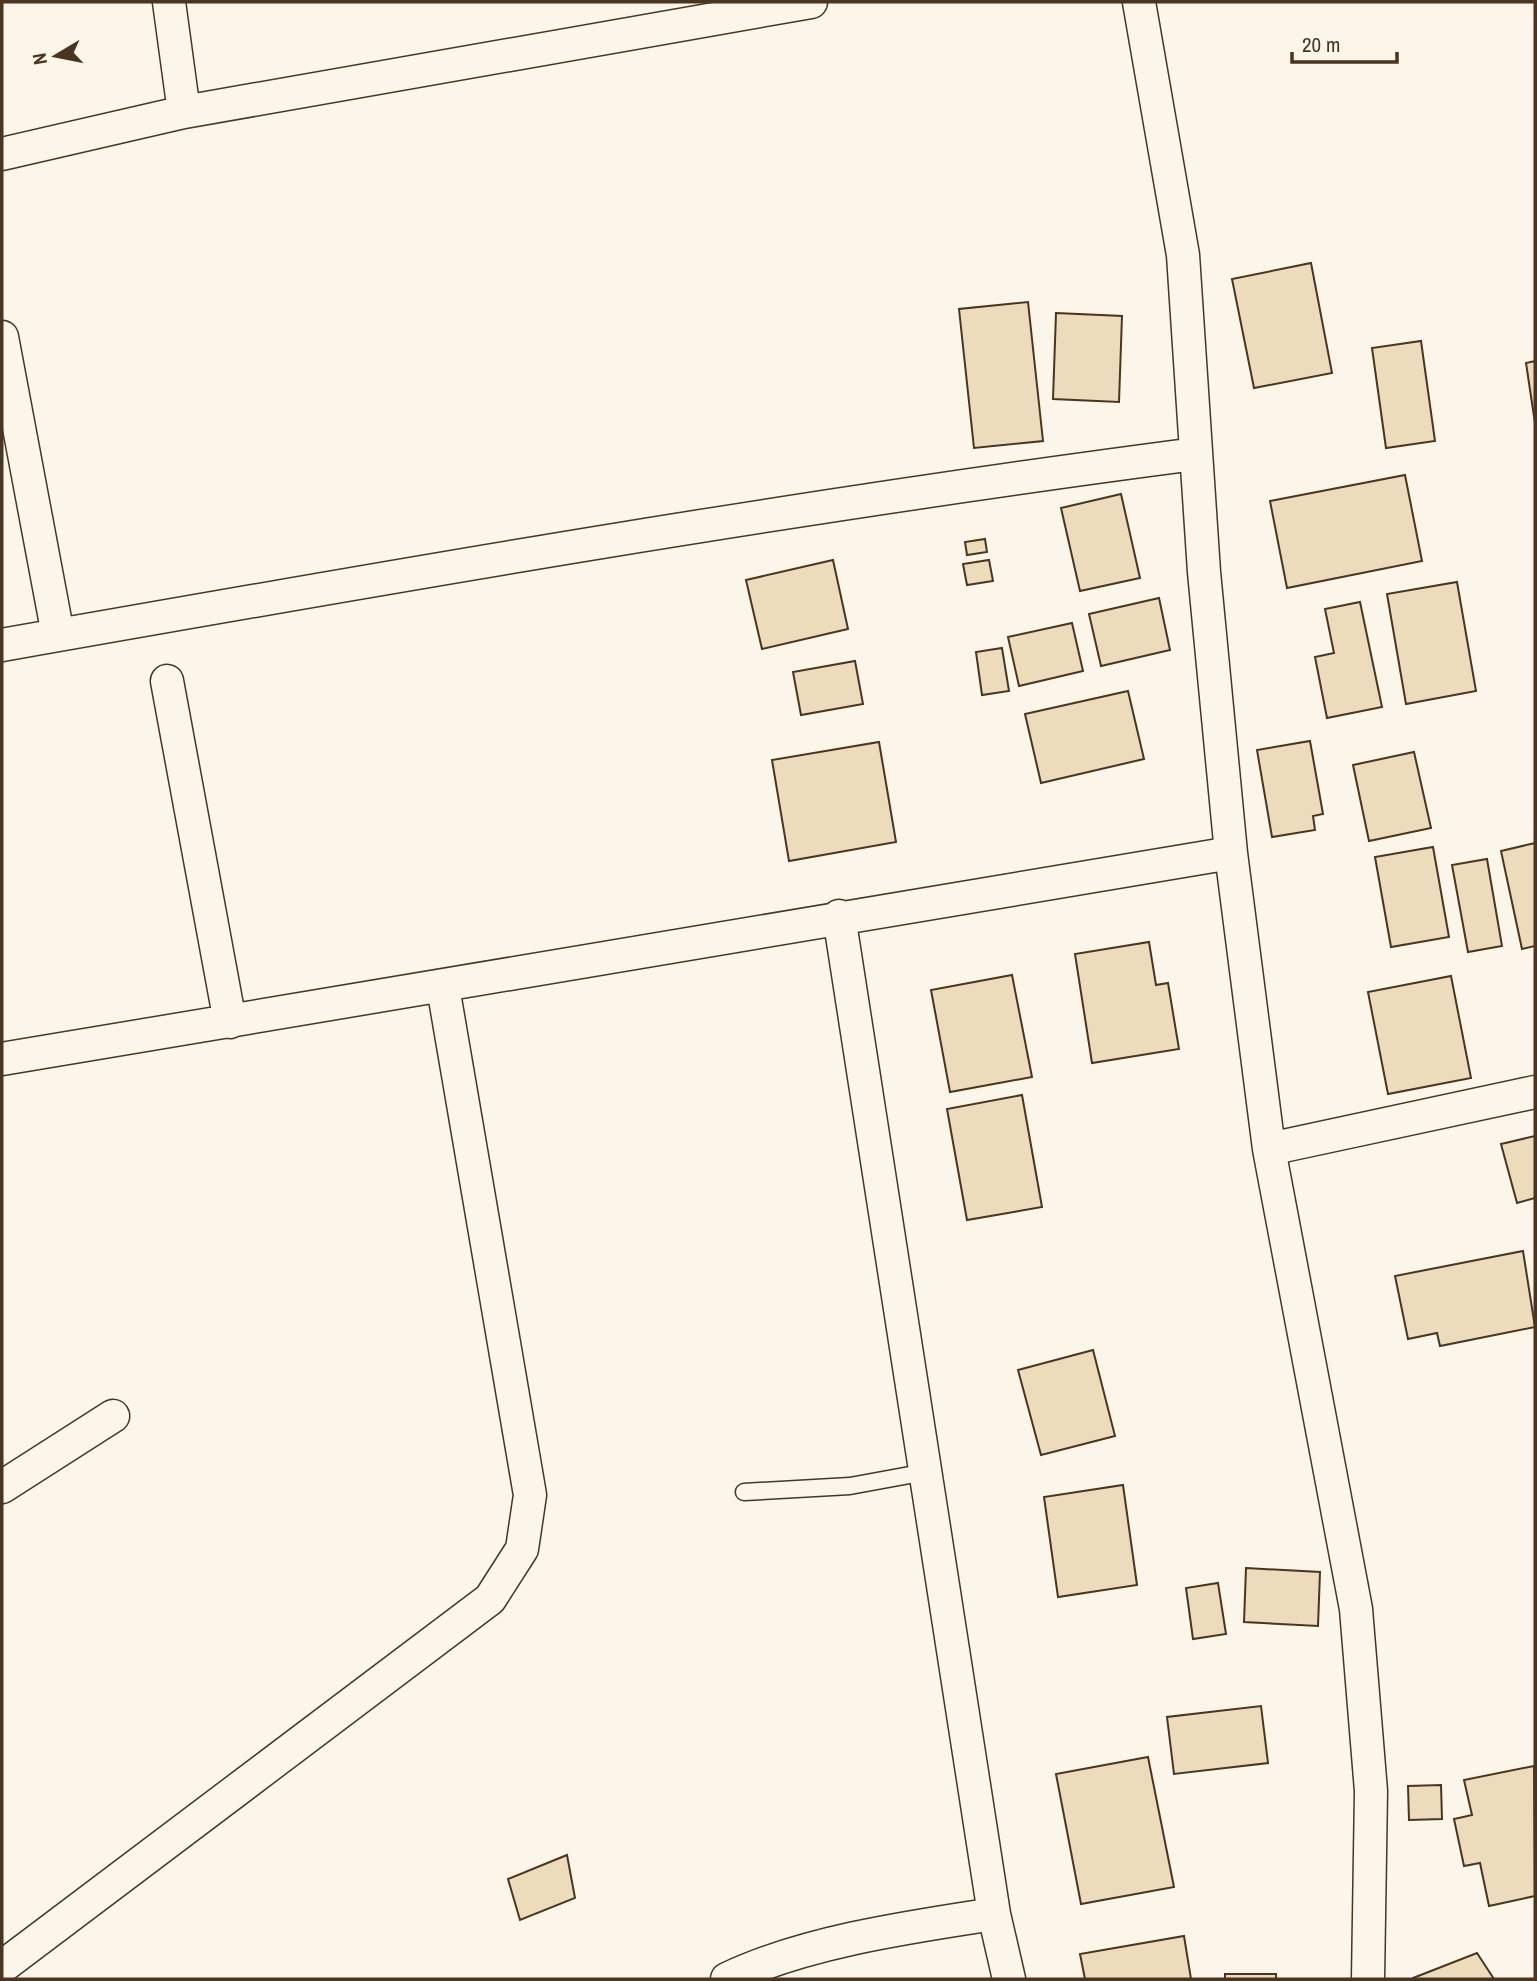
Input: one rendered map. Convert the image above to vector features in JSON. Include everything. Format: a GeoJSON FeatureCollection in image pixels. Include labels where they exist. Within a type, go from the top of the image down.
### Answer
{"type":"FeatureCollection","features":[{"type":"Feature","properties":{"kind":"street"},"geometry":{"type":"LineString","coordinates":[[169,2],[184,112]]}},
{"type":"Feature","properties":{"kind":"street"},"geometry":{"type":"LineString","coordinates":[[2,154],[184,112],[811,2]]}},
{"type":"Feature","properties":{"kind":"street"},"geometry":{"type":"LineString","coordinates":[[1139,2],[1183,256],[1195,454],[1231,853],[1269,1149],[1356,1609],[1371,1791],[1368,1979]]}},
{"type":"Feature","properties":{"kind":"street"},"geometry":{"type":"LineString","coordinates":[[2,337],[58,635]]}},
{"type":"Feature","properties":{"kind":"street"},"geometry":{"type":"LineString","coordinates":[[2,645],[429,569],[816,507],[1195,454]]}},
{"type":"Feature","properties":{"kind":"street"},"geometry":{"type":"LineString","coordinates":[[167,681],[230,1022]]}},
{"type":"Feature","properties":{"kind":"street"},"geometry":{"type":"LineString","coordinates":[[2,1059],[443,987],[839,916],[1231,853]]}},
{"type":"Feature","properties":{"kind":"street"},"geometry":{"type":"LineString","coordinates":[[839,916],[994,1914],[1009,1979]]}},
{"type":"Feature","properties":{"kind":"street"},"geometry":{"type":"LineString","coordinates":[[2,1966],[490,1599],[522,1549],[530,1495],[443,987]]}},
{"type":"Feature","properties":{"kind":"street"},"geometry":{"type":"LineString","coordinates":[[1269,1149],[1535,1092]]}},
{"type":"Feature","properties":{"kind":"street"},"geometry":{"type":"LineString","coordinates":[[2,1486],[113,1416]]}},
{"type":"Feature","properties":{"kind":"street"},"geometry":{"type":"LineString","coordinates":[[727,1979],[749,1969],[879,1932],[994,1914]]}},
{"type":"Feature","properties":{"kind":"lane"},"geometry":{"type":"LineString","coordinates":[[744,1492],[850,1486],[926,1472]]}},
{"type":"Feature","properties":{"kind":"building"},"geometry":{"type":"Polygon","coordinates":[[[1311,263],[1332,373],[1254,388],[1232,279],[1311,263]]]}},
{"type":"Feature","properties":{"kind":"building"},"geometry":{"type":"Polygon","coordinates":[[[1028,302],[1043,441],[974,448],[959,309],[1028,302]]]}},
{"type":"Feature","properties":{"kind":"building"},"geometry":{"type":"Polygon","coordinates":[[[1056,313],[1122,316],[1119,402],[1053,399],[1056,313]]]}},
{"type":"Feature","properties":{"kind":"building"},"geometry":{"type":"Polygon","coordinates":[[[1421,341],[1435,441],[1386,448],[1372,348],[1421,341]]]}},
{"type":"Feature","properties":{"kind":"building"},"geometry":{"type":"Polygon","coordinates":[[[1535,361],[1535,423],[1526,363],[1535,361]]]}},
{"type":"Feature","properties":{"kind":"building"},"geometry":{"type":"Polygon","coordinates":[[[1405,475],[1422,561],[1287,588],[1270,501],[1405,475]]]}},
{"type":"Feature","properties":{"kind":"building"},"geometry":{"type":"Polygon","coordinates":[[[1121,494],[1140,578],[1080,591],[1061,508],[1121,494]]]}},
{"type":"Feature","properties":{"kind":"building"},"geometry":{"type":"Polygon","coordinates":[[[985,539],[987,552],[967,555],[965,542],[985,539]]]}},
{"type":"Feature","properties":{"kind":"building"},"geometry":{"type":"Polygon","coordinates":[[[833,560],[848,629],[762,649],[746,580],[833,560]]]}},
{"type":"Feature","properties":{"kind":"building"},"geometry":{"type":"Polygon","coordinates":[[[989,560],[993,581],[967,585],[963,564],[989,560]]]}},
{"type":"Feature","properties":{"kind":"building"},"geometry":{"type":"Polygon","coordinates":[[[1457,582],[1476,691],[1406,704],[1387,594],[1457,582]]]}},
{"type":"Feature","properties":{"kind":"building"},"geometry":{"type":"Polygon","coordinates":[[[1159,598],[1170,650],[1101,666],[1089,614],[1159,598]]]}},
{"type":"Feature","properties":{"kind":"building"},"geometry":{"type":"Polygon","coordinates":[[[1360,602],[1382,707],[1327,718],[1315,657],[1334,653],[1325,609],[1360,602]]]}},
{"type":"Feature","properties":{"kind":"building"},"geometry":{"type":"Polygon","coordinates":[[[1072,623],[1083,671],[1019,686],[1008,637],[1072,623]]]}},
{"type":"Feature","properties":{"kind":"building"},"geometry":{"type":"Polygon","coordinates":[[[1002,648],[1009,691],[982,695],[976,652],[1002,648]]]}},
{"type":"Feature","properties":{"kind":"building"},"geometry":{"type":"Polygon","coordinates":[[[855,661],[863,704],[801,715],[793,672],[855,661]]]}},
{"type":"Feature","properties":{"kind":"building"},"geometry":{"type":"Polygon","coordinates":[[[1128,691],[1144,759],[1041,783],[1025,714],[1128,691]]]}},
{"type":"Feature","properties":{"kind":"building"},"geometry":{"type":"Polygon","coordinates":[[[1310,741],[1323,814],[1313,816],[1315,830],[1272,837],[1257,750],[1310,741]]]}},
{"type":"Feature","properties":{"kind":"building"},"geometry":{"type":"Polygon","coordinates":[[[879,742],[896,842],[789,861],[772,760],[879,742]]]}},
{"type":"Feature","properties":{"kind":"building"},"geometry":{"type":"Polygon","coordinates":[[[1414,752],[1431,828],[1369,841],[1353,765],[1414,752]]]}},
{"type":"Feature","properties":{"kind":"building"},"geometry":{"type":"Polygon","coordinates":[[[1535,843],[1535,946],[1522,949],[1501,851],[1535,843]]]}},
{"type":"Feature","properties":{"kind":"building"},"geometry":{"type":"Polygon","coordinates":[[[1433,847],[1449,937],[1391,947],[1375,857],[1433,847]]]}},
{"type":"Feature","properties":{"kind":"building"},"geometry":{"type":"Polygon","coordinates":[[[1487,859],[1502,946],[1468,952],[1452,865],[1487,859]]]}},
{"type":"Feature","properties":{"kind":"building"},"geometry":{"type":"Polygon","coordinates":[[[1149,942],[1156,985],[1168,983],[1179,1049],[1092,1063],[1075,954],[1149,942]]]}},
{"type":"Feature","properties":{"kind":"building"},"geometry":{"type":"Polygon","coordinates":[[[1012,975],[1032,1077],[950,1092],[931,990],[1012,975]]]}},
{"type":"Feature","properties":{"kind":"building"},"geometry":{"type":"Polygon","coordinates":[[[1451,976],[1471,1078],[1388,1094],[1368,992],[1451,976]]]}},
{"type":"Feature","properties":{"kind":"building"},"geometry":{"type":"Polygon","coordinates":[[[1022,1095],[1042,1207],[967,1220],[947,1109],[1022,1095]]]}},
{"type":"Feature","properties":{"kind":"building"},"geometry":{"type":"Polygon","coordinates":[[[1535,1136],[1535,1198],[1517,1203],[1501,1144],[1535,1136]]]}},
{"type":"Feature","properties":{"kind":"building"},"geometry":{"type":"Polygon","coordinates":[[[1523,1251],[1535,1327],[1440,1346],[1437,1333],[1408,1339],[1395,1276],[1523,1251]]]}},
{"type":"Feature","properties":{"kind":"building"},"geometry":{"type":"Polygon","coordinates":[[[1093,1350],[1115,1436],[1041,1455],[1018,1370],[1093,1350]]]}},
{"type":"Feature","properties":{"kind":"building"},"geometry":{"type":"Polygon","coordinates":[[[1123,1485],[1137,1585],[1058,1597],[1044,1497],[1123,1485]]]}},
{"type":"Feature","properties":{"kind":"building"},"geometry":{"type":"Polygon","coordinates":[[[1246,1568],[1320,1572],[1318,1626],[1244,1622],[1246,1568]]]}},
{"type":"Feature","properties":{"kind":"building"},"geometry":{"type":"Polygon","coordinates":[[[1218,1583],[1226,1634],[1193,1639],[1186,1588],[1218,1583]]]}},
{"type":"Feature","properties":{"kind":"building"},"geometry":{"type":"Polygon","coordinates":[[[1261,1706],[1268,1763],[1174,1774],[1167,1717],[1261,1706]]]}},
{"type":"Feature","properties":{"kind":"building"},"geometry":{"type":"Polygon","coordinates":[[[1148,1757],[1174,1887],[1081,1904],[1056,1774],[1148,1757]]]}},
{"type":"Feature","properties":{"kind":"building"},"geometry":{"type":"Polygon","coordinates":[[[1534,1766],[1535,1896],[1489,1906],[1480,1863],[1464,1866],[1454,1819],[1472,1815],[1464,1780],[1534,1766]]]}},
{"type":"Feature","properties":{"kind":"building"},"geometry":{"type":"Polygon","coordinates":[[[1441,1785],[1442,1819],[1409,1820],[1408,1786],[1441,1785]]]}},
{"type":"Feature","properties":{"kind":"building"},"geometry":{"type":"Polygon","coordinates":[[[567,1855],[575,1898],[520,1920],[508,1879],[567,1855]]]}},
{"type":"Feature","properties":{"kind":"building"},"geometry":{"type":"Polygon","coordinates":[[[1184,1936],[1191,1979],[1085,1979],[1080,1954],[1184,1936]]]}},
{"type":"Feature","properties":{"kind":"building"},"geometry":{"type":"Polygon","coordinates":[[[1477,1953],[1494,1979],[1413,1979],[1413,1978],[1477,1953]]]}},
{"type":"Feature","properties":{"kind":"building"},"geometry":{"type":"Polygon","coordinates":[[[1225,1974],[1276,1974],[1276,1979],[1225,1979],[1225,1974]]]}}]}
